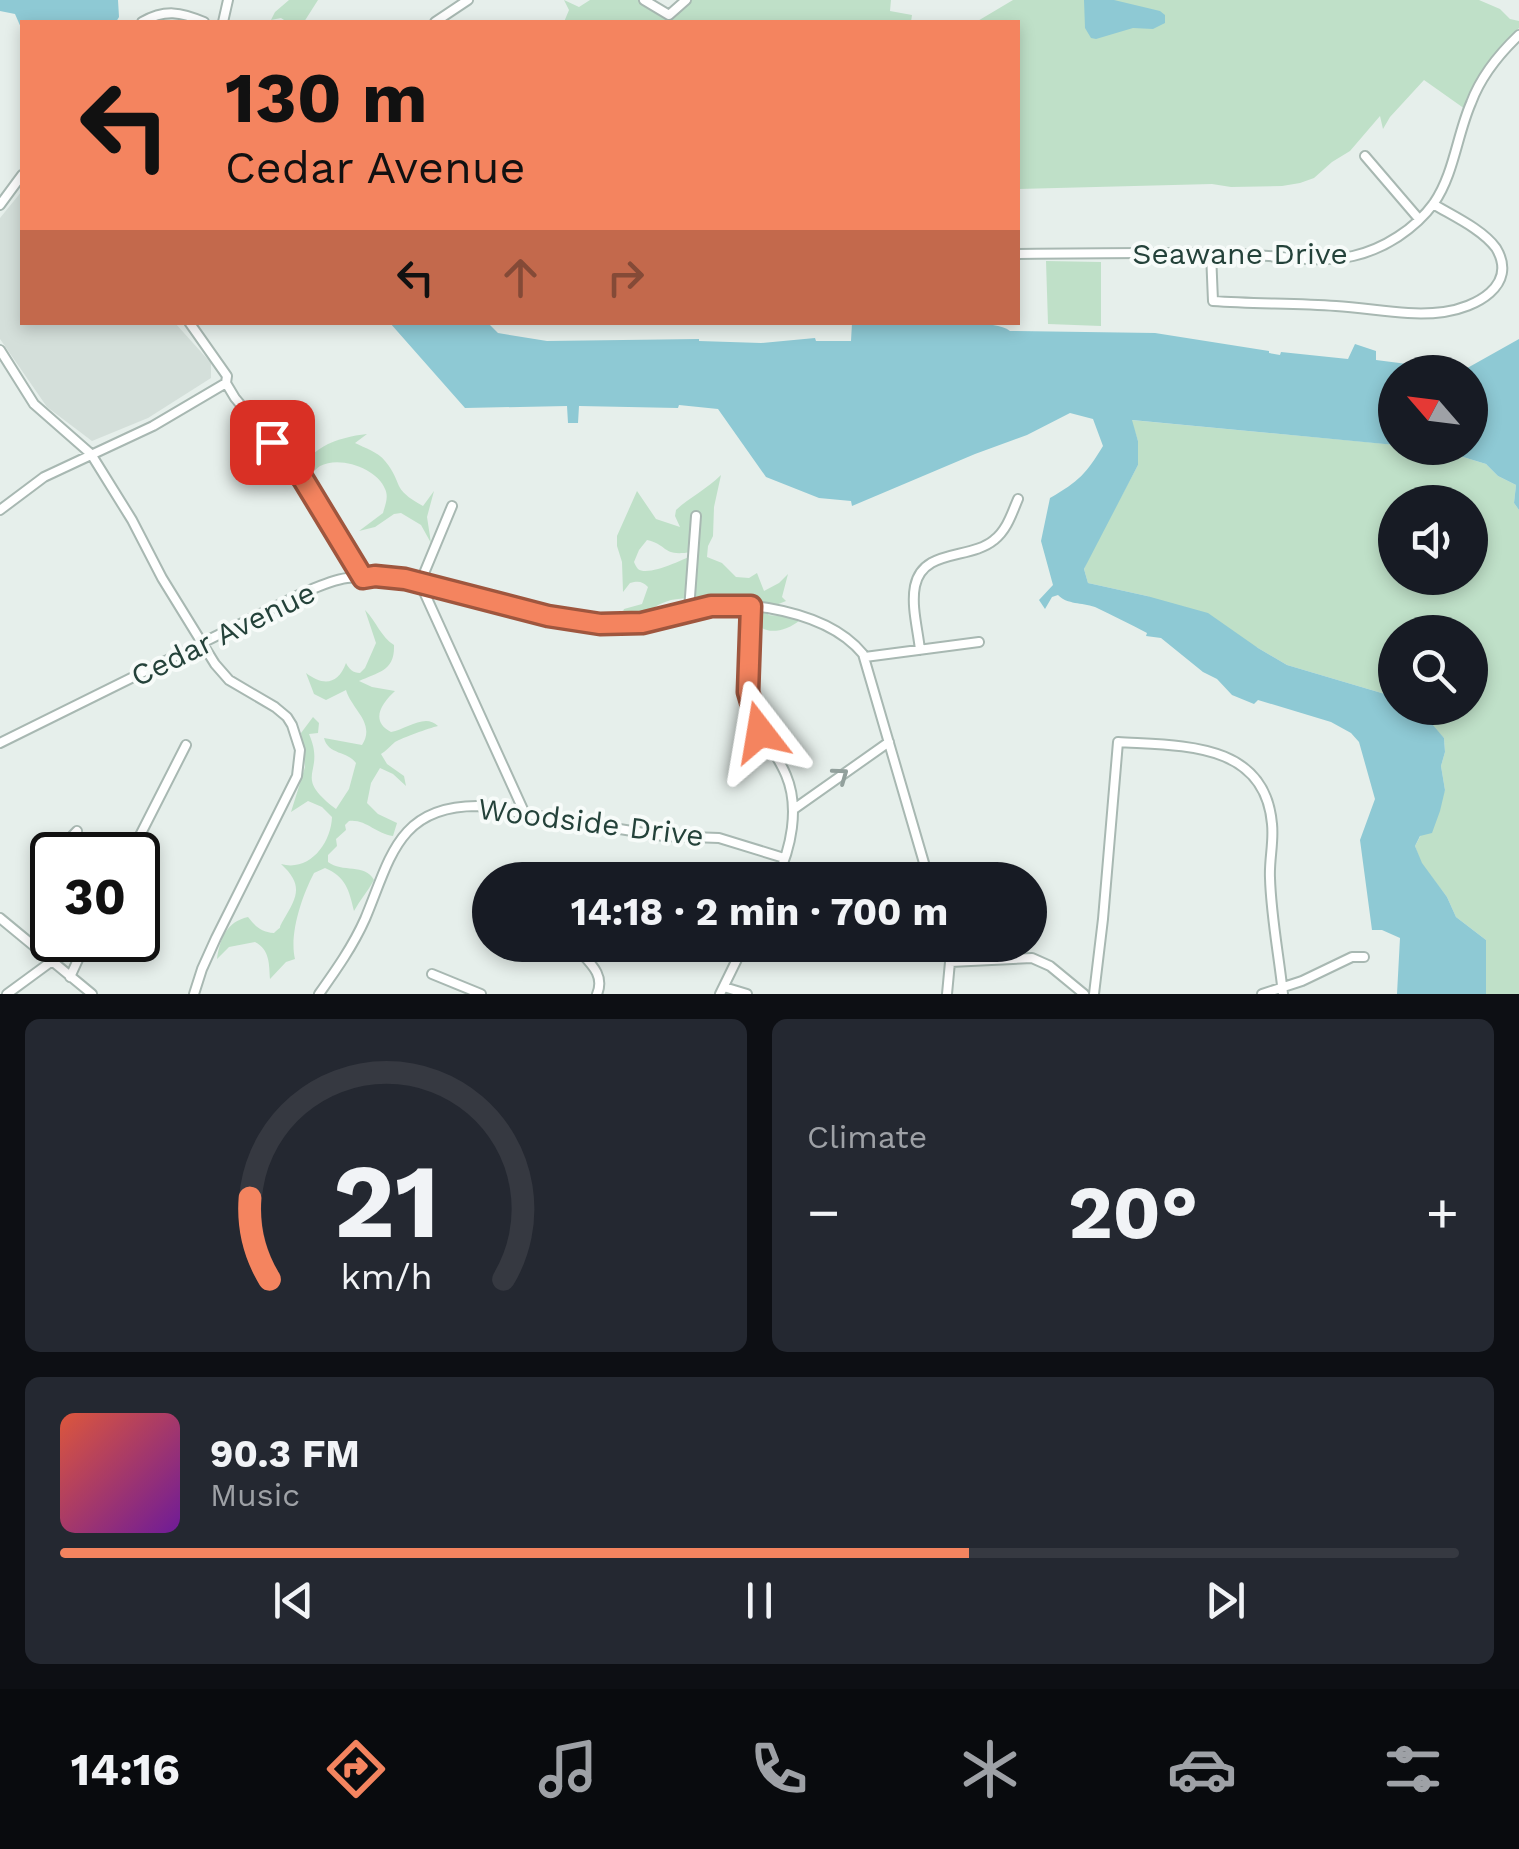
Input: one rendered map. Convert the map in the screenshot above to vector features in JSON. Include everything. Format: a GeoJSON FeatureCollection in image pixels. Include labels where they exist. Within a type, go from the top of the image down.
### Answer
{"type":"FeatureCollection","features":[{"type":"Feature","properties":{"kind":"street"},"geometry":{"type":"LineString","coordinates":[[167,12],[168,0]]}},
{"type":"Feature","properties":{"kind":"street"},"geometry":{"type":"LineString","coordinates":[[438,20],[468,0]]}},
{"type":"Feature","properties":{"kind":"street"},"geometry":{"type":"LineString","coordinates":[[644,0],[669,15],[686,0]]}},
{"type":"Feature","properties":{"kind":"street"},"geometry":{"type":"LineString","coordinates":[[146,20],[167,12],[199,20]]}},
{"type":"Feature","properties":{"kind":"street","name":"Seawane Drive"},"geometry":{"type":"LineString","coordinates":[[1020,254],[1210,253],[1320,258],[1352,256],[1378,248],[1400,236],[1433,204],[1481,80],[1519,35]]}},
{"type":"Feature","properties":{"kind":"street"},"geometry":{"type":"LineString","coordinates":[[1365,156],[1419,218]]}},
{"type":"Feature","properties":{"kind":"street"},"geometry":{"type":"LineString","coordinates":[[0,205],[20,179]]}},
{"type":"Feature","properties":{"kind":"street"},"geometry":{"type":"LineString","coordinates":[[1210,253],[1213,301],[1337,306],[1414,314],[1461,308],[1490,295],[1498,285],[1500,259],[1482,235],[1433,204]]}},
{"type":"Feature","properties":{"kind":"street"},"geometry":{"type":"LineString","coordinates":[[192,325],[227,376],[226,383],[235,398],[303,479],[363,578]]}},
{"type":"Feature","properties":{"kind":"street"},"geometry":{"type":"LineString","coordinates":[[0,350],[34,404],[91,454],[215,664],[230,680],[287,717],[298,744],[300,762],[289,795],[216,938],[194,994]]}},
{"type":"Feature","properties":{"kind":"street"},"geometry":{"type":"LineString","coordinates":[[0,510],[44,477],[154,426],[226,383]]}},
{"type":"Feature","properties":{"kind":"street"},"geometry":{"type":"LineString","coordinates":[[920,650],[914,594],[926,566],[989,544],[1005,527],[1018,499]]}},
{"type":"Feature","properties":{"kind":"street"},"geometry":{"type":"LineString","coordinates":[[452,506],[420,583],[525,814]]}},
{"type":"Feature","properties":{"kind":"street"},"geometry":{"type":"LineString","coordinates":[[689,610],[696,516]]}},
{"type":"Feature","properties":{"kind":"street","name":"Cedar Avenue"},"geometry":{"type":"LineString","coordinates":[[0,742],[318,586],[342,579],[386,577],[548,616],[600,624],[642,623],[711,606],[751,606],[788,612],[824,624],[849,640],[865,657]]}},
{"type":"Feature","properties":{"kind":"street"},"geometry":{"type":"LineString","coordinates":[[751,606],[748,668],[752,708],[760,732],[787,776],[794,809],[783,862]]}},
{"type":"Feature","properties":{"kind":"street"},"geometry":{"type":"LineString","coordinates":[[924,862],[865,657],[979,642]]}},
{"type":"Feature","properties":{"kind":"street"},"geometry":{"type":"LineString","coordinates":[[794,809],[889,742]]}},
{"type":"Feature","properties":{"kind":"street"},"geometry":{"type":"LineString","coordinates":[[1094,994],[1118,742],[1217,752],[1236,762],[1257,782],[1272,821],[1270,882],[1283,991]]}},
{"type":"Feature","properties":{"kind":"street"},"geometry":{"type":"LineString","coordinates":[[142,832],[186,745]]}},
{"type":"Feature","properties":{"kind":"street","name":"Woodside Drive"},"geometry":{"type":"LineString","coordinates":[[320,994],[354,942],[394,848],[414,826],[437,812],[460,806],[663,836],[719,838],[784,858]]}},
{"type":"Feature","properties":{"kind":"street"},"geometry":{"type":"LineString","coordinates":[[0,918],[30,943]]}},
{"type":"Feature","properties":{"kind":"street"},"geometry":{"type":"LineString","coordinates":[[1262,994],[1283,991],[1352,957],[1364,956]]}},
{"type":"Feature","properties":{"kind":"street"},"geometry":{"type":"LineString","coordinates":[[7,994],[52,962],[92,994]]}},
{"type":"Feature","properties":{"kind":"street"},"geometry":{"type":"LineString","coordinates":[[70,976],[77,962]]}},
{"type":"Feature","properties":{"kind":"street"},"geometry":{"type":"LineString","coordinates":[[588,962],[599,975],[601,985],[597,994]]}},
{"type":"Feature","properties":{"kind":"street"},"geometry":{"type":"LineString","coordinates":[[736,962],[722,991],[747,994]]}},
{"type":"Feature","properties":{"kind":"street"},"geometry":{"type":"LineString","coordinates":[[947,994],[950,962]]}},
{"type":"Feature","properties":{"kind":"street"},"geometry":{"type":"LineString","coordinates":[[1041,962],[1084,994]]}},
{"type":"Feature","properties":{"kind":"street"},"geometry":{"type":"LineString","coordinates":[[432,974],[481,994]]}},
{"type":"Feature","properties":{"kind":"shaded area"},"geometry":{"type":"Polygon","coordinates":[[[20,193],[20,325],[177,325],[211,363],[211,378],[148,418],[92,441],[47,407],[0,339],[0,218],[20,193]]]}},
{"type":"Feature","properties":{"kind":"green space"},"geometry":{"type":"Polygon","coordinates":[[[289,0],[318,0],[305,20],[271,20],[289,0]]]}},
{"type":"Feature","properties":{"kind":"green space"},"geometry":{"type":"Polygon","coordinates":[[[564,0],[579,7],[590,0],[645,0],[665,15],[684,0],[891,0],[890,11],[912,15],[911,20],[565,20],[569,10],[564,0]]]}},
{"type":"Feature","properties":{"kind":"green space"},"geometry":{"type":"Polygon","coordinates":[[[1013,0],[1479,0],[1519,21],[1519,28],[1486,65],[1465,109],[1424,80],[1383,129],[1380,116],[1350,151],[1314,178],[1300,183],[1020,189],[1020,20],[979,20],[1013,0]]]}},
{"type":"Feature","properties":{"kind":"green space"},"geometry":{"type":"Polygon","coordinates":[[[1046,261],[1101,262],[1101,326],[1048,324],[1046,261]]]}},
{"type":"Feature","properties":{"kind":"green space"},"geometry":{"type":"Polygon","coordinates":[[[1131,420],[1378,443],[1378,465],[1487,465],[1516,485],[1519,994],[1486,994],[1486,940],[1456,917],[1447,897],[1421,863],[1415,846],[1445,790],[1441,766],[1444,738],[1432,725],[1488,725],[1488,615],[1378,615],[1378,692],[1287,665],[1147,596],[1088,583],[1084,569],[1138,465],[1138,441],[1131,420]]]}},
{"type":"Feature","properties":{"kind":"green space"},"geometry":{"type":"Polygon","coordinates":[[[367,434],[355,443],[382,458],[406,495],[423,506],[434,491],[427,517],[431,543],[421,525],[401,513],[359,531],[383,513],[387,498],[381,482],[367,470],[348,463],[328,463],[301,482],[307,461],[314,453],[344,438],[367,434]]]}},
{"type":"Feature","properties":{"kind":"green space"},"geometry":{"type":"Polygon","coordinates":[[[721,475],[707,557],[722,563],[736,577],[749,578],[757,573],[764,591],[788,574],[782,597],[786,601],[768,615],[800,620],[784,629],[767,630],[757,622],[760,603],[703,598],[671,600],[626,618],[622,614],[624,609],[642,604],[648,587],[633,582],[623,592],[617,546],[617,536],[637,491],[656,519],[680,527],[676,510],[721,475]],[[647,540],[639,550],[634,562],[638,569],[658,569],[695,554],[670,552],[647,540]]]}},
{"type":"Feature","properties":{"kind":"green space"},"geometry":{"type":"Polygon","coordinates":[[[365,610],[394,645],[388,665],[359,681],[395,691],[382,707],[381,723],[391,732],[422,721],[438,726],[398,740],[381,754],[387,764],[404,776],[406,786],[380,768],[371,783],[367,803],[378,814],[397,823],[393,836],[349,821],[328,855],[328,862],[365,872],[374,880],[354,911],[338,876],[325,868],[314,873],[298,915],[295,959],[286,962],[270,979],[268,958],[260,945],[255,942],[229,947],[217,959],[220,945],[225,932],[240,919],[248,917],[256,926],[274,933],[280,928],[296,891],[293,878],[281,864],[309,860],[328,837],[332,817],[322,807],[308,801],[291,812],[305,767],[301,733],[313,717],[319,723],[318,733],[309,734],[315,788],[336,809],[349,789],[356,763],[330,747],[324,738],[362,745],[365,723],[346,690],[326,700],[314,694],[306,673],[329,681],[339,676],[346,663],[355,672],[365,668],[376,643],[365,610]]]}},
{"type":"Feature","properties":{"kind":"water"},"geometry":{"type":"Polygon","coordinates":[[[0,0],[118,0],[119,17],[20,20],[20,25],[15,14],[0,11],[0,0]]]}},
{"type":"Feature","properties":{"kind":"water"},"geometry":{"type":"Polygon","coordinates":[[[1084,0],[1114,0],[1160,11],[1165,15],[1165,23],[1153,29],[1133,28],[1091,38],[1085,28],[1084,0]]]}},
{"type":"Feature","properties":{"kind":"water"},"geometry":{"type":"Polygon","coordinates":[[[392,325],[490,325],[498,333],[547,341],[851,341],[852,325],[992,325],[1010,331],[1155,333],[1280,355],[1281,352],[1348,359],[1355,344],[1376,351],[1378,443],[1132,420],[1138,441],[1138,465],[1084,569],[1088,583],[1208,613],[1287,665],[1378,692],[1378,725],[1433,725],[1444,738],[1441,766],[1445,790],[1432,833],[1420,836],[1415,846],[1456,917],[1486,940],[1486,994],[1397,994],[1400,938],[1372,930],[1360,840],[1375,799],[1359,742],[1351,733],[1331,722],[1232,695],[1217,679],[1161,638],[1146,636],[1147,633],[1095,607],[1058,595],[1052,597],[1045,609],[1039,600],[1053,585],[1041,541],[1050,498],[1081,476],[1103,446],[1093,419],[1070,413],[1027,435],[852,506],[851,501],[819,498],[766,477],[718,409],[679,405],[579,406],[578,423],[568,423],[567,406],[465,408],[392,325]]]}},
{"type":"Feature","properties":{"kind":"water"},"geometry":{"type":"Polygon","coordinates":[[[1519,339],[1519,510],[1514,503],[1516,485],[1487,465],[1488,356],[1519,339]]]}},
{"type":"Feature","properties":{"kind":"route"},"geometry":{"type":"LineString","coordinates":[[272,442],[303,479],[363,578],[405,579],[548,616],[600,624],[642,623],[711,606],[751,606],[748,692],[760,732]]}}]}
